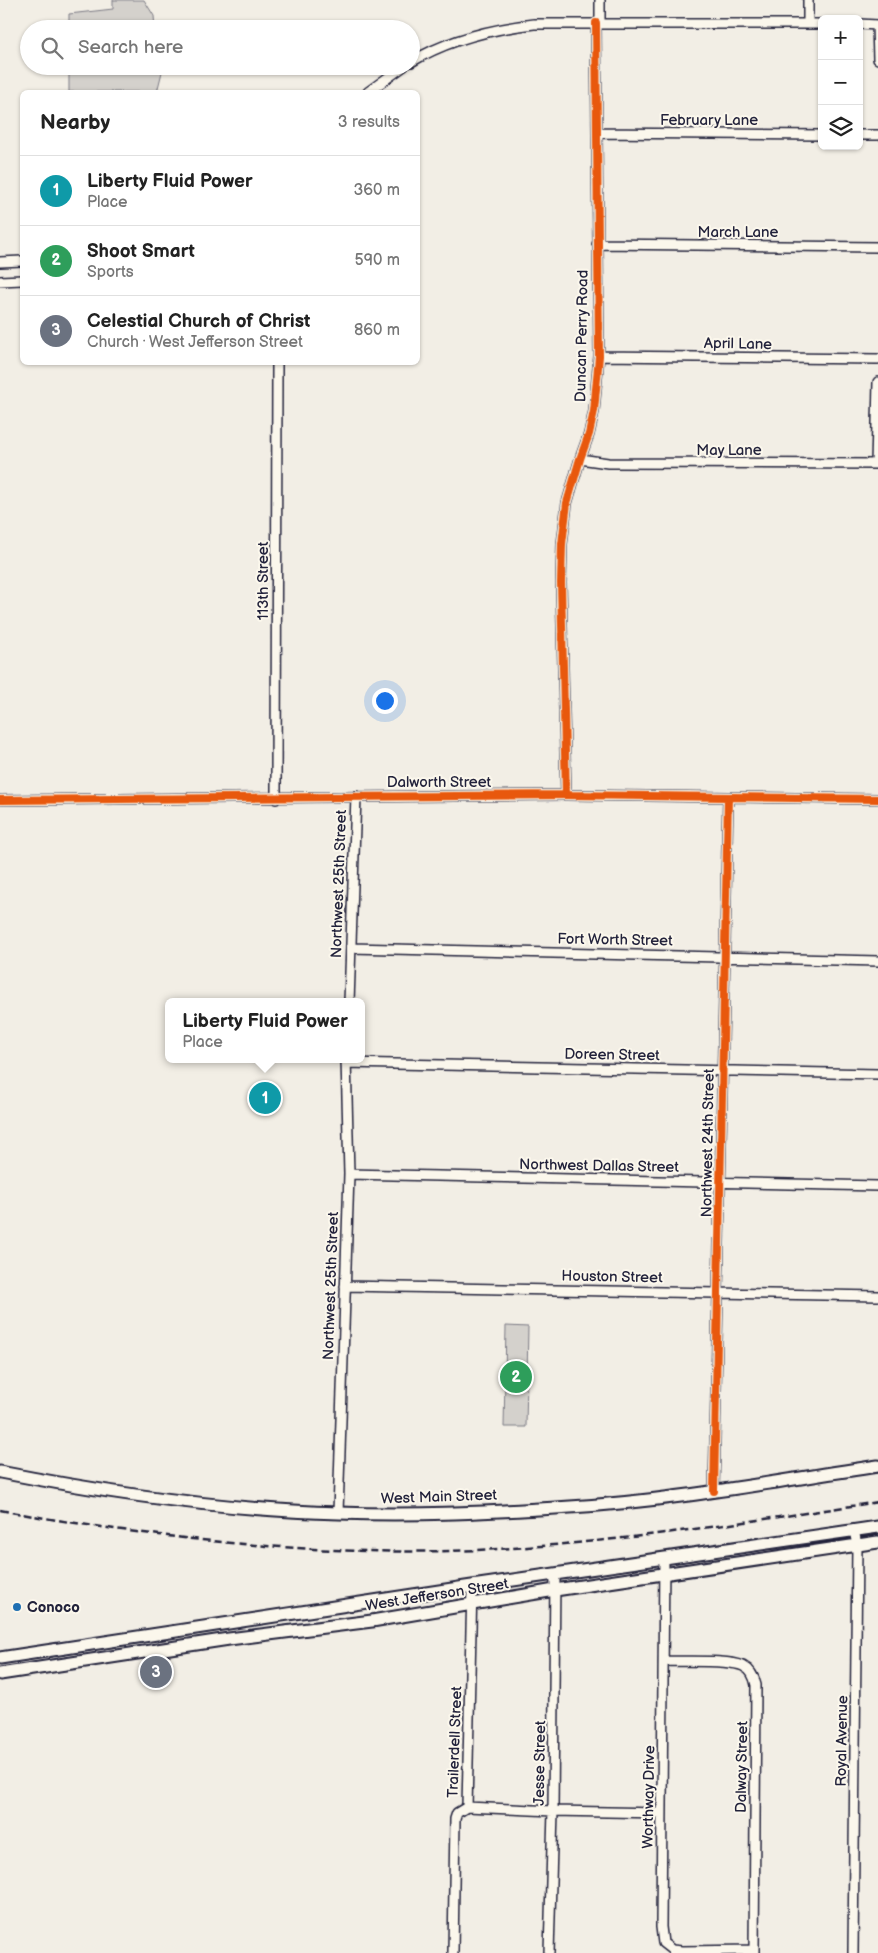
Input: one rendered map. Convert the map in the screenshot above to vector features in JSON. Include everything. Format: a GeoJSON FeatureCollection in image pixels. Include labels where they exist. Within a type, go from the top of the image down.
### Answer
{"type":"FeatureCollection","features":[{"type":"Feature","properties":{"kind":"main road","name":"West Main Street"},"geometry":{"type":"LineString","coordinates":[[0,1472],[132,1495],[233,1507],[338,1514],[406,1514],[571,1507],[714,1491],[878,1466]]}},
{"type":"Feature","properties":{"kind":"main road","name":"West Jefferson Street"},"geometry":{"type":"LineString","coordinates":[[0,1658],[472,1586],[878,1527]]}},
{"type":"Feature","properties":{"kind":"main road","name":"West Jefferson Street"},"geometry":{"type":"LineString","coordinates":[[0,1674],[343,1625],[555,1590],[878,1542]]}},
{"type":"Feature","properties":{"kind":"main road"},"geometry":{"type":"LineString","coordinates":[[434,1592],[436,1611]]}},
{"type":"Feature","properties":{"kind":"main road"},"geometry":{"type":"LineString","coordinates":[[340,1607],[343,1625]]}},
{"type":"Feature","properties":{"kind":"main road"},"geometry":{"type":"LineString","coordinates":[[185,1629],[188,1646]]}},
{"type":"Feature","properties":{"kind":"main road"},"geometry":{"type":"LineString","coordinates":[[70,1647],[71,1663]]}},
{"type":"Feature","properties":{"kind":"street","name":"Duncan Perry Road"},"geometry":{"type":"LineString","coordinates":[[566,795],[561,583],[562,544],[567,503],[589,434],[594,411],[598,356],[597,134],[600,0]]}},
{"type":"Feature","properties":{"kind":"street"},"geometry":{"type":"LineString","coordinates":[[808,3],[808,24]]}},
{"type":"Feature","properties":{"kind":"street"},"geometry":{"type":"LineString","coordinates":[[420,57],[437,47],[498,28],[534,24],[818,24]]}},
{"type":"Feature","properties":{"kind":"street"},"geometry":{"type":"LineString","coordinates":[[863,24],[878,25],[878,58]]}},
{"type":"Feature","properties":{"kind":"street"},"geometry":{"type":"LineString","coordinates":[[371,90],[392,75]]}},
{"type":"Feature","properties":{"kind":"street","name":"February Lane"},"geometry":{"type":"LineString","coordinates":[[597,134],[818,135]]}},
{"type":"Feature","properties":{"kind":"street"},"geometry":{"type":"LineString","coordinates":[[863,135],[878,135]]}},
{"type":"Feature","properties":{"kind":"street","name":"March Lane"},"geometry":{"type":"LineString","coordinates":[[597,244],[878,246]]}},
{"type":"Feature","properties":{"kind":"street"},"geometry":{"type":"LineString","coordinates":[[0,262],[20,261]]}},
{"type":"Feature","properties":{"kind":"street"},"geometry":{"type":"LineString","coordinates":[[0,281],[20,280]]}},
{"type":"Feature","properties":{"kind":"street","name":"April Lane"},"geometry":{"type":"LineString","coordinates":[[598,356],[878,359]]}},
{"type":"Feature","properties":{"kind":"street","name":"113th Street"},"geometry":{"type":"LineString","coordinates":[[276,799],[278,365]]}},
{"type":"Feature","properties":{"kind":"street"},"geometry":{"type":"LineString","coordinates":[[877,464],[878,382]]}},
{"type":"Feature","properties":{"kind":"street","name":"May Lane"},"geometry":{"type":"LineString","coordinates":[[580,459],[608,463],[877,464]]}},
{"type":"Feature","properties":{"kind":"street","name":"Dalworth Street"},"geometry":{"type":"LineString","coordinates":[[0,800],[566,795],[878,800]]}},
{"type":"Feature","properties":{"kind":"street","name":"Northwest 25th Street"},"geometry":{"type":"LineString","coordinates":[[349,998],[356,796]]}},
{"type":"Feature","properties":{"kind":"street","name":"Northwest 24th Street"},"geometry":{"type":"LineString","coordinates":[[714,1491],[728,797]]}},
{"type":"Feature","properties":{"kind":"street","name":"Fort Worth Street"},"geometry":{"type":"LineString","coordinates":[[351,948],[878,961]]}},
{"type":"Feature","properties":{"kind":"street","name":"Doreen Street"},"geometry":{"type":"LineString","coordinates":[[365,1062],[878,1074]]}},
{"type":"Feature","properties":{"kind":"street","name":"Northwest 25th Street"},"geometry":{"type":"LineString","coordinates":[[338,1514],[349,1174],[346,1063]]}},
{"type":"Feature","properties":{"kind":"street","name":"Northwest Dallas Street"},"geometry":{"type":"LineString","coordinates":[[349,1174],[878,1186]]}},
{"type":"Feature","properties":{"kind":"street","name":"Houston Street"},"geometry":{"type":"LineString","coordinates":[[345,1286],[878,1296]]}},
{"type":"Feature","properties":{"kind":"street","name":"Royal Avenue"},"geometry":{"type":"LineString","coordinates":[[853,1953],[857,1545],[854,1530]]}},
{"type":"Feature","properties":{"kind":"street","name":"Worthway Drive"},"geometry":{"type":"LineString","coordinates":[[664,1558],[662,1943],[672,1950],[682,1951],[754,1952]]}},
{"type":"Feature","properties":{"kind":"street","name":"Jesse Street"},"geometry":{"type":"LineString","coordinates":[[549,1953],[553,1812],[555,1574]]}},
{"type":"Feature","properties":{"kind":"street","name":"Trailerdell Street"},"geometry":{"type":"LineString","coordinates":[[453,1953],[455,1819],[457,1813],[467,1807],[472,1586]]}},
{"type":"Feature","properties":{"kind":"street","name":"Dalway Street"},"geometry":{"type":"LineString","coordinates":[[664,1661],[735,1663],[750,1671],[754,1676],[756,1685],[754,1952]]}},
{"type":"Feature","properties":{"kind":"street"},"geometry":{"type":"LineString","coordinates":[[467,1807],[553,1812],[662,1813]]}},
{"type":"Feature","properties":{"kind":"shaded area"},"geometry":{"type":"Polygon","coordinates":[[[113,0],[144,0],[154,16],[154,20],[69,20],[69,14],[113,9],[113,0]]]}},
{"type":"Feature","properties":{"kind":"shaded area"},"geometry":{"type":"Polygon","coordinates":[[[69,75],[161,75],[158,90],[69,90],[69,75]]]}},
{"type":"Feature","properties":{"kind":"shaded area"},"geometry":{"type":"Polygon","coordinates":[[[506,1326],[528,1327],[526,1427],[504,1427],[506,1326]]]}},
{"type":"Feature","properties":{"kind":"railway"},"geometry":{"type":"LineString","coordinates":[[0,1510],[118,1529],[237,1544],[357,1551],[417,1551],[477,1550],[578,1543],[878,1502]]}},
{"type":"Feature","properties":{"kind":"cycle path"},"geometry":{"type":"LineString","coordinates":[[566,795],[561,583],[562,544],[567,503],[589,434],[594,411],[599,356],[596,23]]}},
{"type":"Feature","properties":{"kind":"cycle path"},"geometry":{"type":"LineString","coordinates":[[0,800],[566,795],[878,799]]}},
{"type":"Feature","properties":{"kind":"cycle path"},"geometry":{"type":"LineString","coordinates":[[714,1491],[728,797]]}},
{"type":"Feature","properties":{"kind":"place","name":"Liberty Fluid Power"},"geometry":{"type":"Point","coordinates":[265,1098]}},
{"type":"Feature","properties":{"kind":"place","name":"Shoot Smart"},"geometry":{"type":"Point","coordinates":[516,1377]}},
{"type":"Feature","properties":{"kind":"place","name":"Conoco"},"geometry":{"type":"Point","coordinates":[17,1607]}},
{"type":"Feature","properties":{"kind":"place","name":"Celestial Church of Christ"},"geometry":{"type":"Point","coordinates":[156,1672]}}]}
